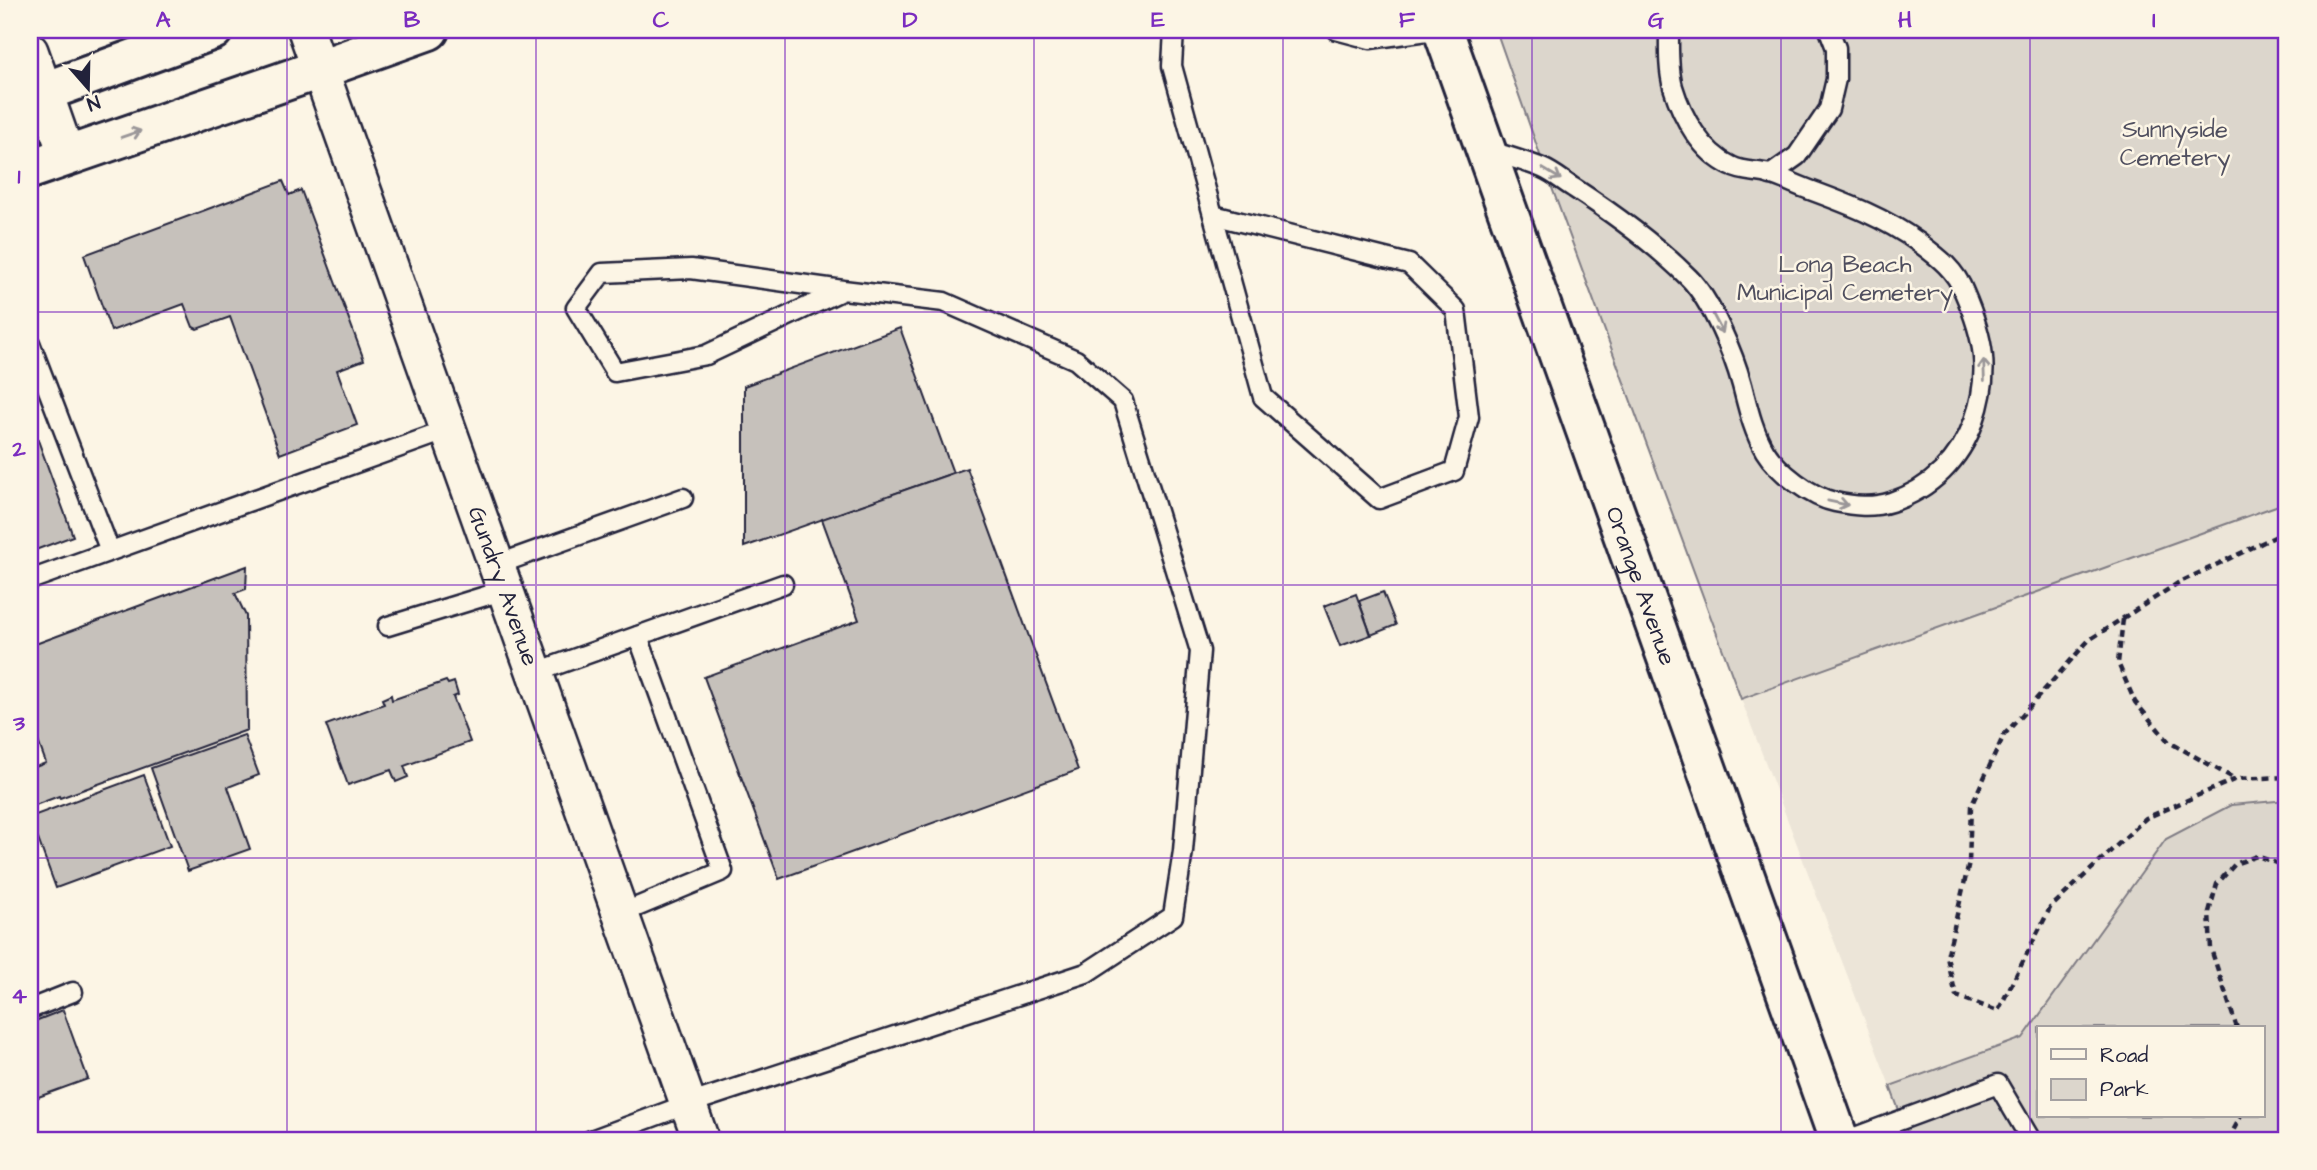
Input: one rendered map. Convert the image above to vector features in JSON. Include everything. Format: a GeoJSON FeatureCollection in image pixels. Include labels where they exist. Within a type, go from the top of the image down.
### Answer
{"type":"FeatureCollection","features":[{"type":"Feature","properties":{"kind":"main road"},"geometry":{"type":"LineString","coordinates":[[37,94],[213,30]]}},
{"type":"Feature","properties":{"kind":"main road"},"geometry":{"type":"LineString","coordinates":[[30,169],[429,30]]}},
{"type":"Feature","properties":{"kind":"main road","name":"Orange Avenue"},"geometry":{"type":"LineString","coordinates":[[1443,30],[1839,1140]]}},
{"type":"Feature","properties":{"kind":"street","name":"Gundry Avenue"},"geometry":{"type":"LineString","coordinates":[[306,30],[701,1140]]}},
{"type":"Feature","properties":{"kind":"street"},"geometry":{"type":"LineString","coordinates":[[30,51],[37,94],[67,156]]}},
{"type":"Feature","properties":{"kind":"lane"},"geometry":{"type":"LineString","coordinates":[[1174,30],[1172,66],[1213,215],[1264,397],[1380,499],[1454,471],[1469,417],[1456,310],[1409,264],[1213,215]]}},
{"type":"Feature","properties":{"kind":"lane"},"geometry":{"type":"LineString","coordinates":[[1336,30],[1370,39],[1435,30]]}},
{"type":"Feature","properties":{"kind":"lane"},"geometry":{"type":"LineString","coordinates":[[1488,150],[1545,169],[1600,205],[1691,280],[1730,348],[1748,412],[1766,453],[1808,493],[1825,500],[1854,506],[1880,505],[1910,496],[1933,481],[1952,461],[1969,434],[1984,386],[1983,347],[1977,324],[1951,268],[1895,225],[1770,175],[1732,167],[1709,151],[1690,125],[1672,85],[1669,30]]}},
{"type":"Feature","properties":{"kind":"lane"},"geometry":{"type":"LineString","coordinates":[[1770,175],[1797,156],[1829,109],[1836,79],[1836,48],[1829,30]]}},
{"type":"Feature","properties":{"kind":"lane"},"geometry":{"type":"LineString","coordinates":[[591,1140],[688,1104],[1086,973],[1172,916],[1184,852],[1200,652],[1123,401],[1076,360],[944,302],[691,269],[602,273],[576,308],[615,372],[706,355],[843,290]]}},
{"type":"Feature","properties":{"kind":"lane"},"geometry":{"type":"LineString","coordinates":[[30,342],[110,551]]}},
{"type":"Feature","properties":{"kind":"lane"},"geometry":{"type":"LineString","coordinates":[[30,580],[448,430]]}},
{"type":"Feature","properties":{"kind":"lane"},"geometry":{"type":"LineString","coordinates":[[388,626],[683,498]]}},
{"type":"Feature","properties":{"kind":"lane"},"geometry":{"type":"LineString","coordinates":[[534,673],[783,584]]}},
{"type":"Feature","properties":{"kind":"lane"},"geometry":{"type":"LineString","coordinates":[[620,914],[723,871],[638,636]]}},
{"type":"Feature","properties":{"kind":"lane"},"geometry":{"type":"LineString","coordinates":[[30,1009],[73,992]]}},
{"type":"Feature","properties":{"kind":"lane"},"geometry":{"type":"LineString","coordinates":[[1847,1140],[1998,1084],[2031,1140]]}},
{"type":"Feature","properties":{"kind":"path"},"geometry":{"type":"LineString","coordinates":[[2287,531],[2178,583],[2089,640],[2004,735],[1971,806],[1969,863],[1947,957],[1956,996],[1998,1011],[2050,908],[2146,818],[2236,779],[2287,777]]}},
{"type":"Feature","properties":{"kind":"path"},"geometry":{"type":"LineString","coordinates":[[2123,618],[2118,663],[2135,702],[2169,742],[2236,779]]}},
{"type":"Feature","properties":{"kind":"path"},"geometry":{"type":"LineString","coordinates":[[2237,1026],[2211,949],[2209,912],[2217,884],[2235,864],[2257,856],[2287,867]]}},
{"type":"Feature","properties":{"kind":"path"},"geometry":{"type":"LineString","coordinates":[[2228,1140],[2240,1118]]}},
{"type":"Feature","properties":{"kind":"shaded area"},"geometry":{"type":"Polygon","coordinates":[[[2287,502],[2287,800],[2231,805],[2166,839],[2023,1038],[1890,1086],[1741,699],[2287,502]]]}},
{"type":"Feature","properties":{"kind":"green space","name":"Long Beach Municipal Cemetery"},"geometry":{"type":"Polygon","coordinates":[[[1496,30],[2287,30],[2287,502],[1741,699],[1496,30]]]}},
{"type":"Feature","properties":{"kind":"green space"},"geometry":{"type":"Polygon","coordinates":[[[2287,800],[2287,1140],[1910,1140],[1890,1086],[2023,1038],[2166,839],[2231,805],[2287,800]]]}},
{"type":"Feature","properties":{"kind":"building"},"geometry":{"type":"Polygon","coordinates":[[[283,181],[289,195],[301,190],[364,360],[337,370],[357,425],[280,454],[230,317],[197,329],[193,327],[184,304],[111,331],[84,255],[283,181]]]}},
{"type":"Feature","properties":{"kind":"building"},"geometry":{"type":"Polygon","coordinates":[[[900,328],[953,473],[744,547],[744,386],[900,328]]]}},
{"type":"Feature","properties":{"kind":"building"},"geometry":{"type":"Polygon","coordinates":[[[33,430],[73,536],[30,552],[30,431],[33,430]]]}},
{"type":"Feature","properties":{"kind":"building"},"geometry":{"type":"Polygon","coordinates":[[[967,468],[1078,770],[779,879],[704,677],[859,620],[822,519],[967,468]]]}},
{"type":"Feature","properties":{"kind":"building"},"geometry":{"type":"Polygon","coordinates":[[[247,566],[246,589],[235,593],[246,616],[247,730],[30,807],[30,769],[46,763],[30,719],[30,646],[247,566]]]}},
{"type":"Feature","properties":{"kind":"building"},"geometry":{"type":"Polygon","coordinates":[[[1383,592],[1396,625],[1371,635],[1359,601],[1383,592]]]}},
{"type":"Feature","properties":{"kind":"building"},"geometry":{"type":"Polygon","coordinates":[[[1356,594],[1371,635],[1340,646],[1324,606],[1356,594]]]}},
{"type":"Feature","properties":{"kind":"building"},"geometry":{"type":"Polygon","coordinates":[[[446,681],[448,684],[454,682],[458,695],[453,697],[470,742],[404,766],[408,777],[396,782],[391,770],[348,785],[326,725],[384,704],[382,699],[391,695],[392,700],[446,681]]]}},
{"type":"Feature","properties":{"kind":"building"},"geometry":{"type":"Polygon","coordinates":[[[244,735],[259,775],[228,787],[250,849],[188,871],[151,768],[244,735]]]}},
{"type":"Feature","properties":{"kind":"building"},"geometry":{"type":"Polygon","coordinates":[[[144,775],[170,846],[56,888],[30,817],[144,775]]]}},
{"type":"Feature","properties":{"kind":"building"},"geometry":{"type":"Polygon","coordinates":[[[30,815],[38,841],[30,844],[30,815]]]}},
{"type":"Feature","properties":{"kind":"building"},"geometry":{"type":"Polygon","coordinates":[[[63,1010],[88,1079],[30,1100],[30,1023],[63,1010]]]}},
{"type":"Feature","properties":{"kind":"park label","name":"Sunnyside Cemetery"},"geometry":{"type":"Point","coordinates":[2175,143]}}]}
